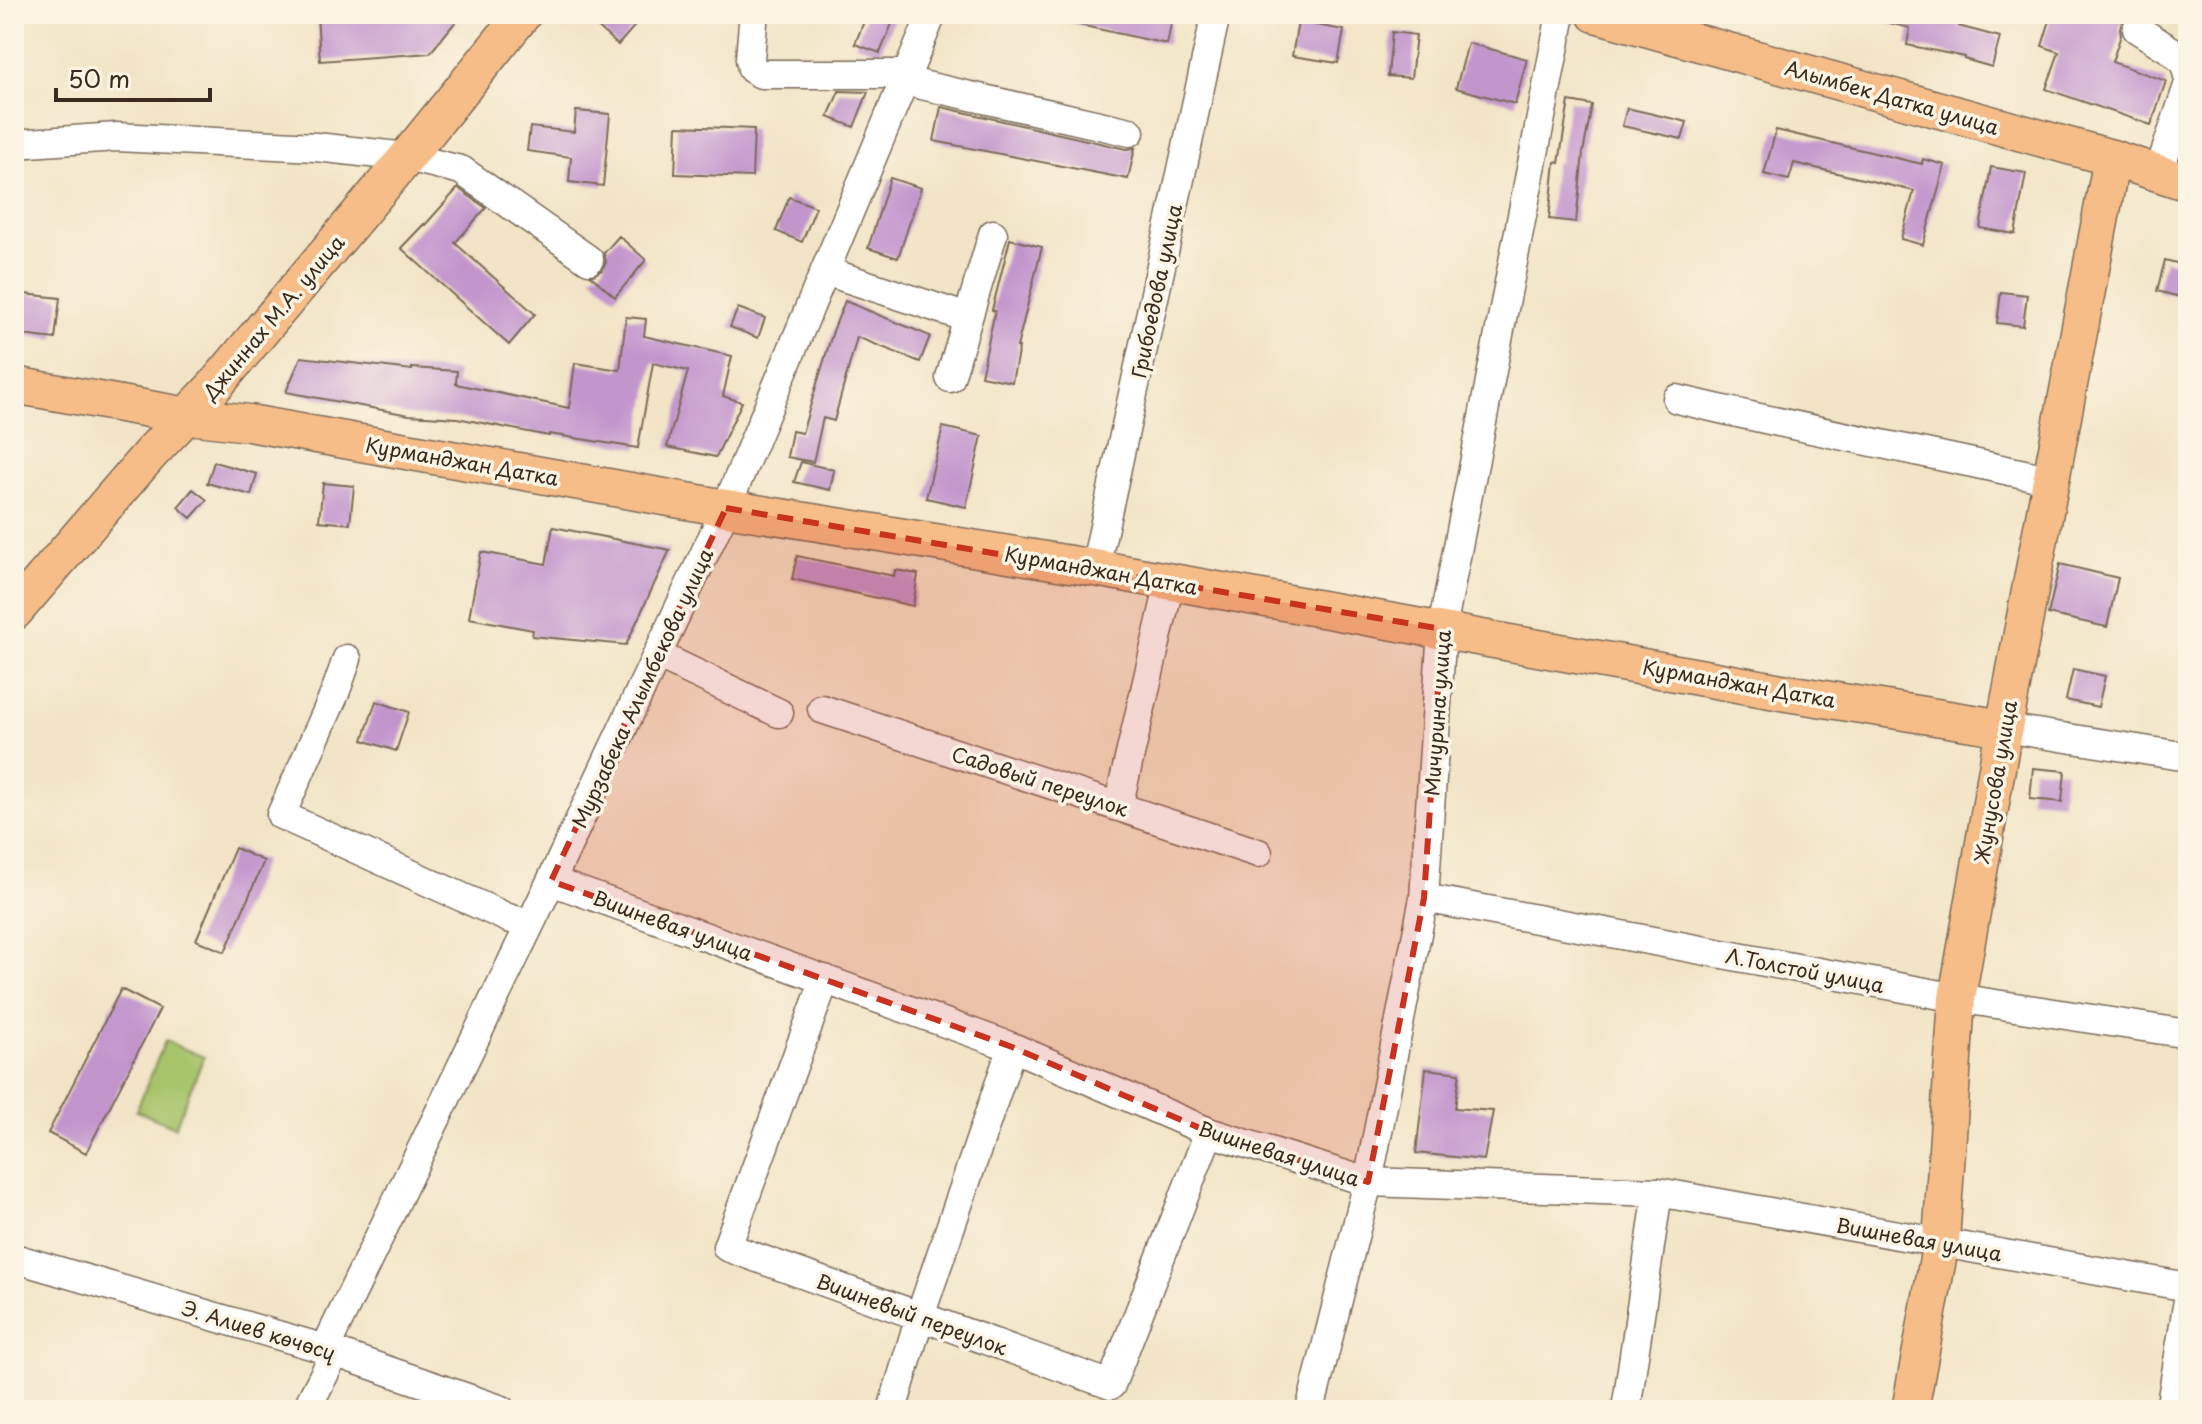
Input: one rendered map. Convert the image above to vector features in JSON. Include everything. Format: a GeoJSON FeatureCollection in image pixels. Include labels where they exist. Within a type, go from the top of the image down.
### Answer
{"type":"FeatureCollection","features":[{"type":"Feature","properties":{"kind":"main road","name":"Джиннах М.А. улица"},"geometry":{"type":"LineString","coordinates":[[14,612],[150,454],[188,416],[407,157],[523,14]]}},
{"type":"Feature","properties":{"kind":"main road","name":"Алымбек Датка улица"},"geometry":{"type":"LineString","coordinates":[[1595,14],[2112,158],[2173,178]]}},
{"type":"Feature","properties":{"kind":"main road","name":"Жунусова улица"},"geometry":{"type":"LineString","coordinates":[[1910,1410],[1941,1242],[1957,998],[2004,728],[2112,158]]}},
{"type":"Feature","properties":{"kind":"main road","name":"Курманджан Датка"},"geometry":{"type":"LineString","coordinates":[[14,385],[188,416],[249,423],[726,508],[1095,568],[1787,693],[2004,728]]}},
{"type":"Feature","properties":{"kind":"street","name":"Мурзабека Алымбекова улица"},"geometry":{"type":"LineString","coordinates":[[306,1410],[330,1351],[726,508],[932,14]]}},
{"type":"Feature","properties":{"kind":"street","name":"Грибоедова улица"},"geometry":{"type":"LineString","coordinates":[[1095,568],[1216,14]]}},
{"type":"Feature","properties":{"kind":"street","name":"Мичурина улица"},"geometry":{"type":"LineString","coordinates":[[1310,1410],[1368,1182],[1424,898],[1442,629],[1561,14]]}},
{"type":"Feature","properties":{"kind":"street"},"geometry":{"type":"LineString","coordinates":[[753,23],[750,59],[752,69],[761,74],[905,77],[1130,132]]}},
{"type":"Feature","properties":{"kind":"street"},"geometry":{"type":"LineString","coordinates":[[2137,29],[2172,51],[2185,63],[2188,76]]}},
{"type":"Feature","properties":{"kind":"street"},"geometry":{"type":"LineString","coordinates":[[2173,178],[2188,86]]}},
{"type":"Feature","properties":{"kind":"street"},"geometry":{"type":"LineString","coordinates":[[14,144],[117,137],[316,147],[407,157],[461,170],[589,260]]}},
{"type":"Feature","properties":{"kind":"street"},"geometry":{"type":"LineString","coordinates":[[950,378],[993,234]]}},
{"type":"Feature","properties":{"kind":"street"},"geometry":{"type":"LineString","coordinates":[[825,271],[968,318]]}},
{"type":"Feature","properties":{"kind":"street"},"geometry":{"type":"LineString","coordinates":[[1677,399],[2051,480]]}},
{"type":"Feature","properties":{"kind":"street"},"geometry":{"type":"LineString","coordinates":[[1118,807],[1170,582]]}},
{"type":"Feature","properties":{"kind":"street"},"geometry":{"type":"LineString","coordinates":[[657,655],[779,713]]}},
{"type":"Feature","properties":{"kind":"street"},"geometry":{"type":"LineString","coordinates":[[347,659],[281,815],[508,918],[530,924]]}},
{"type":"Feature","properties":{"kind":"street","name":"Садовый переулок"},"geometry":{"type":"LineString","coordinates":[[822,709],[1258,853]]}},
{"type":"Feature","properties":{"kind":"street","name":"Курманджан Датка"},"geometry":{"type":"LineString","coordinates":[[2004,728],[2188,757]]}},
{"type":"Feature","properties":{"kind":"street","name":"Вишневая улица"},"geometry":{"type":"LineString","coordinates":[[551,881],[1012,1047],[1209,1132],[1368,1182],[1658,1192],[2188,1287]]}},
{"type":"Feature","properties":{"kind":"street","name":"Л.Толстой улица"},"geometry":{"type":"LineString","coordinates":[[1424,898],[1957,998],[2188,1034]]}},
{"type":"Feature","properties":{"kind":"street","name":"Вишневый переулок"},"geometry":{"type":"LineString","coordinates":[[825,979],[727,1247],[1111,1385],[1209,1132]]}},
{"type":"Feature","properties":{"kind":"street"},"geometry":{"type":"LineString","coordinates":[[892,1410],[920,1316],[1012,1047]]}},
{"type":"Feature","properties":{"kind":"street"},"geometry":{"type":"LineString","coordinates":[[1626,1410],[1658,1192]]}},
{"type":"Feature","properties":{"kind":"street","name":"Э. Алиев көчөсү"},"geometry":{"type":"LineString","coordinates":[[14,1258],[330,1351],[502,1410]]}},
{"type":"Feature","properties":{"kind":"street"},"geometry":{"type":"LineString","coordinates":[[2170,1410],[2188,1300]]}},
{"type":"Feature","properties":{"kind":"highlighted area"},"geometry":{"type":"Polygon","coordinates":[[[726,508],[1442,629],[1424,898],[1368,1182],[1209,1132],[1012,1047],[551,881],[726,508]]]}},
{"type":"Feature","properties":{"kind":"green space"},"geometry":{"type":"Polygon","coordinates":[[[165,1041],[204,1057],[175,1127],[136,1111],[165,1041]]]}},
{"type":"Feature","properties":{"kind":"building"},"geometry":{"type":"Polygon","coordinates":[[[317,14],[462,14],[430,53],[320,61],[317,14]]]}},
{"type":"Feature","properties":{"kind":"building"},"geometry":{"type":"Polygon","coordinates":[[[604,14],[645,14],[618,45],[594,24],[604,14]]]}},
{"type":"Feature","properties":{"kind":"building"},"geometry":{"type":"Polygon","coordinates":[[[867,14],[896,14],[880,53],[855,44],[867,14]]]}},
{"type":"Feature","properties":{"kind":"building"},"geometry":{"type":"Polygon","coordinates":[[[1062,14],[1173,14],[1167,44],[1061,21],[1062,14]]]}},
{"type":"Feature","properties":{"kind":"building"},"geometry":{"type":"Polygon","coordinates":[[[1878,14],[1961,14],[1958,26],[2000,37],[1992,67],[1965,57],[1907,45],[1910,28],[1877,20],[1878,14]]]}},
{"type":"Feature","properties":{"kind":"building"},"geometry":{"type":"Polygon","coordinates":[[[2052,14],[2128,14],[2122,21],[2112,62],[2166,81],[2151,125],[2046,89],[2059,52],[2042,46],[2052,14]]]}},
{"type":"Feature","properties":{"kind":"building"},"geometry":{"type":"Polygon","coordinates":[[[1298,22],[1344,30],[1338,63],[1292,56],[1298,22]]]}},
{"type":"Feature","properties":{"kind":"building"},"geometry":{"type":"Polygon","coordinates":[[[1392,32],[1416,35],[1411,78],[1388,76],[1392,32]]]}},
{"type":"Feature","properties":{"kind":"building"},"geometry":{"type":"Polygon","coordinates":[[[1468,43],[1527,59],[1515,104],[1456,88],[1468,43]]]}},
{"type":"Feature","properties":{"kind":"building"},"geometry":{"type":"Polygon","coordinates":[[[839,91],[868,92],[854,127],[828,117],[839,91]]]}},
{"type":"Feature","properties":{"kind":"building"},"geometry":{"type":"Polygon","coordinates":[[[1569,101],[1592,105],[1583,153],[1576,222],[1549,219],[1555,162],[1559,163],[1569,101]]]}},
{"type":"Feature","properties":{"kind":"building"},"geometry":{"type":"Polygon","coordinates":[[[941,107],[1126,149],[1135,148],[1128,179],[934,141],[941,107]]]}},
{"type":"Feature","properties":{"kind":"building"},"geometry":{"type":"Polygon","coordinates":[[[1627,108],[1687,122],[1682,139],[1622,126],[1627,108]]]}},
{"type":"Feature","properties":{"kind":"building"},"geometry":{"type":"Polygon","coordinates":[[[576,111],[610,114],[603,186],[569,182],[571,157],[527,151],[530,127],[574,132],[576,111]]]}},
{"type":"Feature","properties":{"kind":"building"},"geometry":{"type":"Polygon","coordinates":[[[677,126],[754,129],[752,177],[675,174],[677,126]]]}},
{"type":"Feature","properties":{"kind":"building"},"geometry":{"type":"Polygon","coordinates":[[[1776,130],[1922,164],[1923,159],[1945,165],[1923,245],[1901,239],[1914,191],[1794,163],[1789,180],[1764,174],[1776,130]]]}},
{"type":"Feature","properties":{"kind":"building"},"geometry":{"type":"Polygon","coordinates":[[[1991,167],[2026,173],[2015,234],[1980,228],[1991,167]]]}},
{"type":"Feature","properties":{"kind":"building"},"geometry":{"type":"Polygon","coordinates":[[[890,178],[921,188],[898,258],[868,248],[890,178]]]}},
{"type":"Feature","properties":{"kind":"building"},"geometry":{"type":"Polygon","coordinates":[[[458,188],[486,208],[455,243],[535,314],[509,345],[401,248],[458,188]]]}},
{"type":"Feature","properties":{"kind":"building"},"geometry":{"type":"Polygon","coordinates":[[[789,197],[816,207],[802,242],[776,231],[789,197]]]}},
{"type":"Feature","properties":{"kind":"building"},"geometry":{"type":"Polygon","coordinates":[[[619,236],[646,260],[615,297],[591,276],[602,270],[606,262],[604,253],[619,236]]]}},
{"type":"Feature","properties":{"kind":"building"},"geometry":{"type":"Polygon","coordinates":[[[1010,239],[1042,247],[1017,347],[1012,382],[981,376],[995,311],[992,310],[1010,239]]]}},
{"type":"Feature","properties":{"kind":"building"},"geometry":{"type":"Polygon","coordinates":[[[2165,260],[2188,266],[2188,299],[2157,291],[2165,260]]]}},
{"type":"Feature","properties":{"kind":"building"},"geometry":{"type":"Polygon","coordinates":[[[2001,292],[2027,295],[2023,326],[1997,323],[2001,292]]]}},
{"type":"Feature","properties":{"kind":"building"},"geometry":{"type":"Polygon","coordinates":[[[15,293],[60,298],[55,339],[14,334],[15,293]]]}},
{"type":"Feature","properties":{"kind":"building"},"geometry":{"type":"Polygon","coordinates":[[[845,301],[930,336],[920,362],[857,337],[834,421],[823,418],[813,462],[787,457],[792,431],[802,433],[845,301]]]}},
{"type":"Feature","properties":{"kind":"building"},"geometry":{"type":"Polygon","coordinates":[[[738,308],[765,318],[758,338],[730,327],[738,308]]]}},
{"type":"Feature","properties":{"kind":"building"},"geometry":{"type":"Polygon","coordinates":[[[626,317],[646,319],[644,336],[732,356],[723,396],[742,402],[716,457],[667,447],[688,371],[653,363],[638,448],[549,436],[457,418],[409,415],[286,392],[301,357],[412,370],[457,371],[456,384],[569,408],[575,363],[620,370],[626,317]]]}},
{"type":"Feature","properties":{"kind":"building"},"geometry":{"type":"Polygon","coordinates":[[[943,427],[982,436],[966,507],[926,498],[943,427]]]}},
{"type":"Feature","properties":{"kind":"building"},"geometry":{"type":"Polygon","coordinates":[[[214,462],[257,474],[251,495],[207,483],[214,462]]]}},
{"type":"Feature","properties":{"kind":"building"},"geometry":{"type":"Polygon","coordinates":[[[801,462],[834,470],[830,490],[794,482],[801,462]]]}},
{"type":"Feature","properties":{"kind":"building"},"geometry":{"type":"Polygon","coordinates":[[[323,483],[354,486],[350,524],[319,521],[323,483]]]}},
{"type":"Feature","properties":{"kind":"building"},"geometry":{"type":"Polygon","coordinates":[[[193,489],[207,500],[191,518],[178,507],[193,489]]]}},
{"type":"Feature","properties":{"kind":"building"},"geometry":{"type":"Polygon","coordinates":[[[553,527],[670,550],[626,645],[532,636],[533,630],[469,618],[481,552],[546,564],[553,527]]]}},
{"type":"Feature","properties":{"kind":"building"},"geometry":{"type":"Polygon","coordinates":[[[797,556],[894,576],[895,570],[918,574],[913,606],[792,579],[797,556]]]}},
{"type":"Feature","properties":{"kind":"building"},"geometry":{"type":"Polygon","coordinates":[[[2060,564],[2118,578],[2107,627],[2048,614],[2060,564]]]}},
{"type":"Feature","properties":{"kind":"building"},"geometry":{"type":"Polygon","coordinates":[[[2073,669],[2105,676],[2098,707],[2066,700],[2073,669]]]}},
{"type":"Feature","properties":{"kind":"building"},"geometry":{"type":"Polygon","coordinates":[[[376,701],[409,712],[396,751],[363,740],[376,701]]]}},
{"type":"Feature","properties":{"kind":"building"},"geometry":{"type":"Polygon","coordinates":[[[2033,768],[2065,771],[2062,802],[2030,799],[2033,768]]]}},
{"type":"Feature","properties":{"kind":"building"},"geometry":{"type":"Polygon","coordinates":[[[235,848],[264,861],[225,952],[196,940],[235,848]]]}},
{"type":"Feature","properties":{"kind":"building"},"geometry":{"type":"Polygon","coordinates":[[[121,989],[160,1009],[86,1153],[48,1133],[121,989]]]}},
{"type":"Feature","properties":{"kind":"building"},"geometry":{"type":"Polygon","coordinates":[[[1426,1069],[1460,1073],[1455,1108],[1493,1111],[1484,1160],[1416,1153],[1426,1069]]]}}]}
